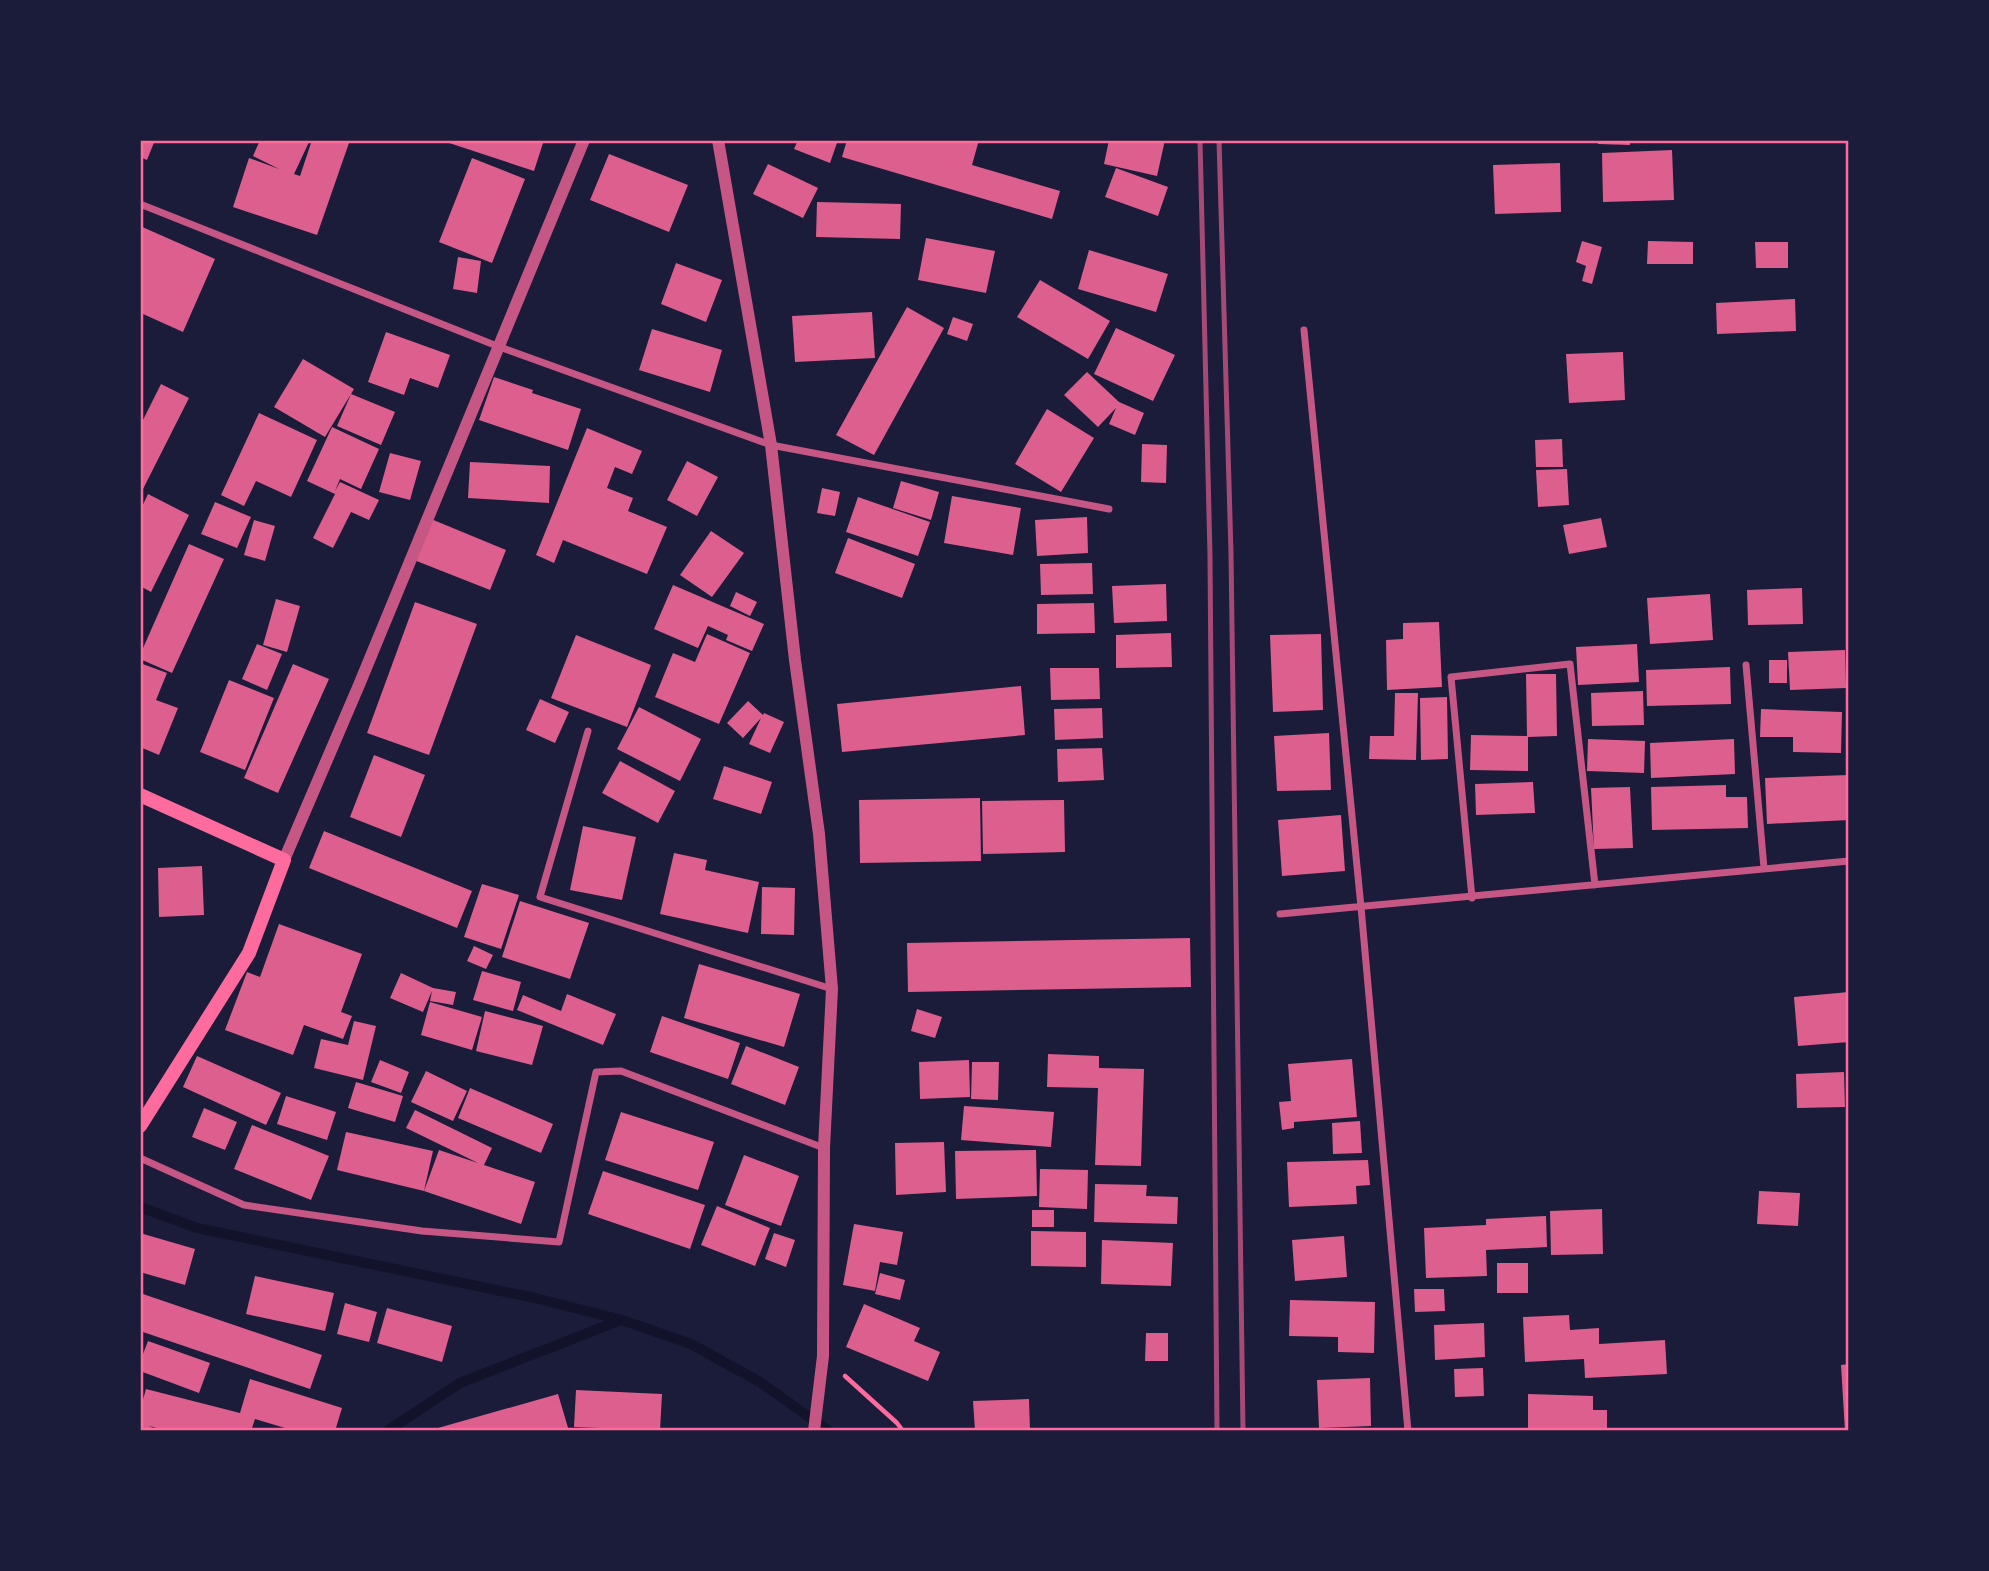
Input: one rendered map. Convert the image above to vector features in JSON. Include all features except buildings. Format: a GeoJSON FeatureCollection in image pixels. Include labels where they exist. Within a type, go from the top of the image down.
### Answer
{"type":"FeatureCollection","features":[{"type":"Feature","properties":{"kind":"main road"},"geometry":{"type":"LineString","coordinates":[[140,794],[284,860],[249,953],[140,1126]]}},
{"type":"Feature","properties":{"kind":"street"},"geometry":{"type":"LineString","coordinates":[[284,860],[365,673],[497,346],[584,140]]}},
{"type":"Feature","properties":{"kind":"street"},"geometry":{"type":"LineString","coordinates":[[718,140],[771,445],[795,660],[819,834],[832,989],[824,1148],[823,1356],[814,1431]]}},
{"type":"Feature","properties":{"kind":"street"},"geometry":{"type":"LineString","coordinates":[[140,204],[497,346],[771,445],[1109,509]]}},
{"type":"Feature","properties":{"kind":"street"},"geometry":{"type":"LineString","coordinates":[[1304,330],[1361,907],[1408,1431]]}},
{"type":"Feature","properties":{"kind":"street"},"geometry":{"type":"LineString","coordinates":[[1472,898],[1451,677],[1570,664],[1595,885]]}},
{"type":"Feature","properties":{"kind":"street"},"geometry":{"type":"LineString","coordinates":[[1746,665],[1765,868]]}},
{"type":"Feature","properties":{"kind":"street"},"geometry":{"type":"LineString","coordinates":[[588,731],[540,897],[832,989]]}},
{"type":"Feature","properties":{"kind":"street"},"geometry":{"type":"LineString","coordinates":[[1280,914],[1849,861]]}},
{"type":"Feature","properties":{"kind":"street"},"geometry":{"type":"LineString","coordinates":[[140,1158],[244,1205],[422,1231],[559,1242],[596,1072],[621,1071],[824,1148]]}},
{"type":"Feature","properties":{"kind":"path"},"geometry":{"type":"LineString","coordinates":[[823,1356],[903,1431]]}},
{"type":"Feature","properties":{"kind":"waterway"},"geometry":{"type":"LineString","coordinates":[[140,1207],[197,1228],[535,1298],[622,1320],[691,1344],[760,1382],[829,1431]]}},
{"type":"Feature","properties":{"kind":"waterway"},"geometry":{"type":"LineString","coordinates":[[387,1431],[460,1383],[621,1320]]}},
{"type":"Feature","properties":{"kind":"railway"},"geometry":{"type":"LineString","coordinates":[[1200,140],[1210,556],[1217,1431]]}},
{"type":"Feature","properties":{"kind":"railway"},"geometry":{"type":"LineString","coordinates":[[1219,140],[1231,553],[1243,1431]]}}]}
